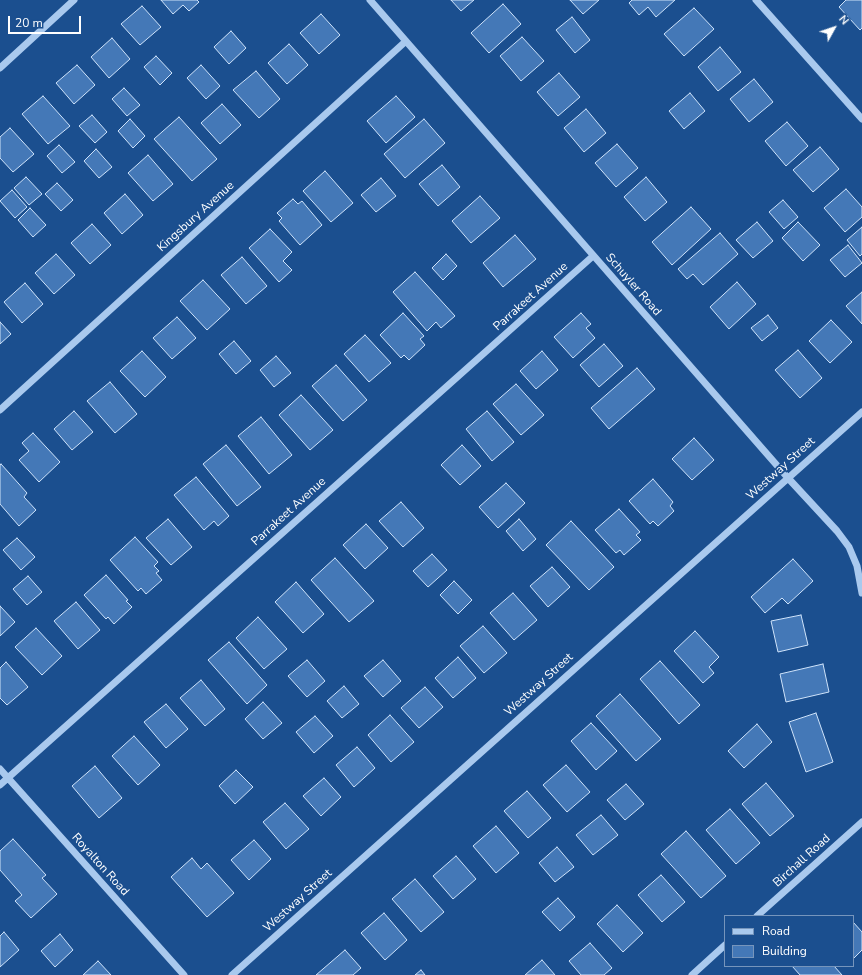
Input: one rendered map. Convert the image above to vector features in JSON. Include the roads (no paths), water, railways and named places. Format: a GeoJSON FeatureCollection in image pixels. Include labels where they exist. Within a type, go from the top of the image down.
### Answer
{"type":"FeatureCollection","features":[{"type":"Feature","properties":{"kind":"street"},"geometry":{"type":"LineString","coordinates":[[0,68],[74,0]]}},
{"type":"Feature","properties":{"kind":"street","name":"Schuyler Road"},"geometry":{"type":"LineString","coordinates":[[370,0],[788,478],[837,531],[850,548],[857,566],[862,593]]}},
{"type":"Feature","properties":{"kind":"street"},"geometry":{"type":"LineString","coordinates":[[756,0],[862,119]]}},
{"type":"Feature","properties":{"kind":"street","name":"Kingsbury Avenue"},"geometry":{"type":"LineString","coordinates":[[0,410],[406,41]]}},
{"type":"Feature","properties":{"kind":"street","name":"Parrakeet Avenue"},"geometry":{"type":"LineString","coordinates":[[0,785],[593,256]]}},
{"type":"Feature","properties":{"kind":"street","name":"Westway Street"},"geometry":{"type":"LineString","coordinates":[[232,975],[862,412]]}},
{"type":"Feature","properties":{"kind":"street","name":"Royalton Road"},"geometry":{"type":"LineString","coordinates":[[0,769],[184,975]]}},
{"type":"Feature","properties":{"kind":"street","name":"Birchall Road"},"geometry":{"type":"LineString","coordinates":[[758,915],[862,822]]}},
{"type":"Feature","properties":{"kind":"street"},"geometry":{"type":"LineString","coordinates":[[692,975],[724,946]]}}]}
